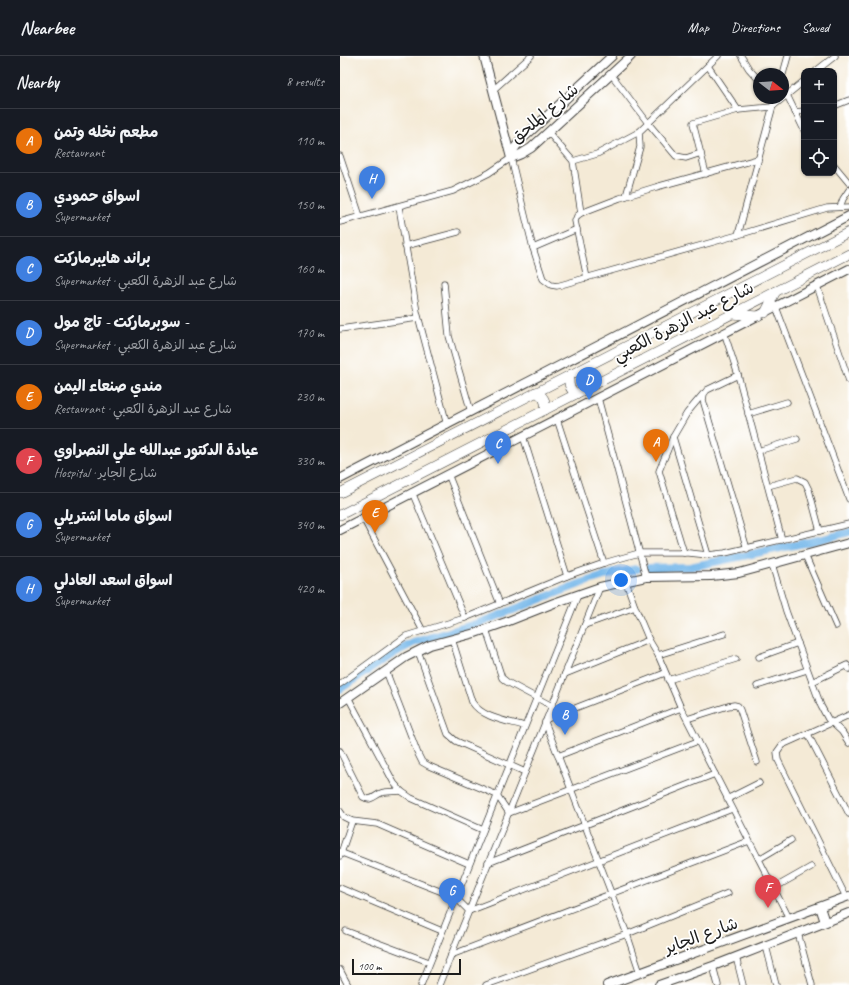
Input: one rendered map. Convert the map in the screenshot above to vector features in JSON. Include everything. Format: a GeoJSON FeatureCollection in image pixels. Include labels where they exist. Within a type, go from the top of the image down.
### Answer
{"type":"FeatureCollection","features":[{"type":"Feature","properties":{"kind":"main road","name":"شارع عبد الزهرة الكعبي"},"geometry":{"type":"LineString","coordinates":[[340,493],[849,232]]}},
{"type":"Feature","properties":{"kind":"main road","name":"شارع عبد الزهرة الكعبي"},"geometry":{"type":"LineString","coordinates":[[340,515],[849,254]]}},
{"type":"Feature","properties":{"kind":"main road"},"geometry":{"type":"LineString","coordinates":[[732,314],[762,314],[776,291]]}},
{"type":"Feature","properties":{"kind":"main road"},"geometry":{"type":"LineString","coordinates":[[571,374],[569,385],[576,394]]}},
{"type":"Feature","properties":{"kind":"main road"},"geometry":{"type":"LineString","coordinates":[[535,392],[544,399],[545,410]]}},
{"type":"Feature","properties":{"kind":"street"},"geometry":{"type":"LineString","coordinates":[[484,56],[533,248],[543,278],[551,285],[557,286],[587,278],[827,208],[849,208]]}},
{"type":"Feature","properties":{"kind":"street"},"geometry":{"type":"LineString","coordinates":[[493,90],[530,56]]}},
{"type":"Feature","properties":{"kind":"street","name":"شارع الملحق"},"geometry":{"type":"LineString","coordinates":[[510,158],[520,141],[612,56]]}},
{"type":"Feature","properties":{"kind":"street","name":"شارع الملحق"},"geometry":{"type":"LineString","coordinates":[[510,158],[526,152],[631,56]]}},
{"type":"Feature","properties":{"kind":"street"},"geometry":{"type":"LineString","coordinates":[[573,161],[597,154],[639,132],[718,56]]}},
{"type":"Feature","properties":{"kind":"street"},"geometry":{"type":"LineString","coordinates":[[741,56],[753,73]]}},
{"type":"Feature","properties":{"kind":"street"},"geometry":{"type":"LineString","coordinates":[[784,68],[788,56]]}},
{"type":"Feature","properties":{"kind":"street"},"geometry":{"type":"LineString","coordinates":[[820,68],[834,56]]}},
{"type":"Feature","properties":{"kind":"street"},"geometry":{"type":"LineString","coordinates":[[708,66],[738,110]]}},
{"type":"Feature","properties":{"kind":"street"},"geometry":{"type":"LineString","coordinates":[[611,74],[648,123],[676,156],[686,158],[701,153]]}},
{"type":"Feature","properties":{"kind":"street"},"geometry":{"type":"LineString","coordinates":[[789,93],[801,83]]}},
{"type":"Feature","properties":{"kind":"street"},"geometry":{"type":"LineString","coordinates":[[789,99],[801,124]]}},
{"type":"Feature","properties":{"kind":"street"},"geometry":{"type":"LineString","coordinates":[[837,105],[849,100]]}},
{"type":"Feature","properties":{"kind":"street"},"geometry":{"type":"LineString","coordinates":[[738,235],[773,104]]}},
{"type":"Feature","properties":{"kind":"street"},"geometry":{"type":"LineString","coordinates":[[706,174],[693,123],[738,110],[772,107],[776,104]]}},
{"type":"Feature","properties":{"kind":"street"},"geometry":{"type":"LineString","coordinates":[[795,112],[801,111]]}},
{"type":"Feature","properties":{"kind":"street"},"geometry":{"type":"LineString","coordinates":[[548,132],[573,161],[581,213]]}},
{"type":"Feature","properties":{"kind":"street"},"geometry":{"type":"LineString","coordinates":[[626,196],[640,147],[639,132]]}},
{"type":"Feature","properties":{"kind":"street"},"geometry":{"type":"LineString","coordinates":[[340,156],[360,216]]}},
{"type":"Feature","properties":{"kind":"street"},"geometry":{"type":"LineString","coordinates":[[340,222],[453,191],[471,184],[489,174],[510,158]]}},
{"type":"Feature","properties":{"kind":"street"},"geometry":{"type":"LineString","coordinates":[[587,278],[576,221],[581,213],[626,196],[758,159]]}},
{"type":"Feature","properties":{"kind":"street"},"geometry":{"type":"LineString","coordinates":[[837,169],[849,183]]}},
{"type":"Feature","properties":{"kind":"street"},"geometry":{"type":"LineString","coordinates":[[840,207],[849,190]]}},
{"type":"Feature","properties":{"kind":"street"},"geometry":{"type":"LineString","coordinates":[[399,207],[418,318],[447,425]]}},
{"type":"Feature","properties":{"kind":"street"},"geometry":{"type":"LineString","coordinates":[[340,479],[447,425],[792,244],[849,216]]}},
{"type":"Feature","properties":{"kind":"street"},"geometry":{"type":"LineString","coordinates":[[533,248],[577,229]]}},
{"type":"Feature","properties":{"kind":"street"},"geometry":{"type":"LineString","coordinates":[[405,246],[458,232]]}},
{"type":"Feature","properties":{"kind":"street"},"geometry":{"type":"LineString","coordinates":[[340,530],[849,269]]}},
{"type":"Feature","properties":{"kind":"street"},"geometry":{"type":"LineString","coordinates":[[444,283],[449,336],[471,412]]}},
{"type":"Feature","properties":{"kind":"street"},"geometry":{"type":"LineString","coordinates":[[817,286],[849,381]]}},
{"type":"Feature","properties":{"kind":"street"},"geometry":{"type":"LineString","coordinates":[[776,307],[849,499]]}},
{"type":"Feature","properties":{"kind":"street"},"geometry":{"type":"LineString","coordinates":[[340,329],[418,318]]}},
{"type":"Feature","properties":{"kind":"street"},"geometry":{"type":"LineString","coordinates":[[724,332],[738,375],[782,540]]}},
{"type":"Feature","properties":{"kind":"street"},"geometry":{"type":"LineString","coordinates":[[684,553],[659,471],[672,437],[687,413],[708,390],[738,375]]}},
{"type":"Feature","properties":{"kind":"street"},"geometry":{"type":"LineString","coordinates":[[704,394],[703,400],[747,549]]}},
{"type":"Feature","properties":{"kind":"street"},"geometry":{"type":"LineString","coordinates":[[598,398],[646,577]]}},
{"type":"Feature","properties":{"kind":"street"},"geometry":{"type":"LineString","coordinates":[[748,414],[787,402]]}},
{"type":"Feature","properties":{"kind":"street"},"geometry":{"type":"LineString","coordinates":[[557,419],[604,563]]}},
{"type":"Feature","properties":{"kind":"street"},"geometry":{"type":"LineString","coordinates":[[523,436],[568,576]]}},
{"type":"Feature","properties":{"kind":"street"},"geometry":{"type":"LineString","coordinates":[[672,437],[708,555]]}},
{"type":"Feature","properties":{"kind":"street"},"geometry":{"type":"LineString","coordinates":[[758,451],[797,439]]}},
{"type":"Feature","properties":{"kind":"street"},"geometry":{"type":"LineString","coordinates":[[448,474],[500,604]]}},
{"type":"Feature","properties":{"kind":"street"},"geometry":{"type":"LineString","coordinates":[[768,486],[797,478],[805,482],[809,490],[820,530]]}},
{"type":"Feature","properties":{"kind":"street"},"geometry":{"type":"LineString","coordinates":[[412,492],[465,618]]}},
{"type":"Feature","properties":{"kind":"street"},"geometry":{"type":"LineString","coordinates":[[363,518],[423,631]]}},
{"type":"Feature","properties":{"kind":"street"},"geometry":{"type":"LineString","coordinates":[[340,684],[406,636],[465,618],[604,563],[639,553],[684,553],[708,555],[747,549],[849,524]]}},
{"type":"Feature","properties":{"kind":"street"},"geometry":{"type":"LineString","coordinates":[[340,704],[386,671],[430,645],[452,640],[486,629],[554,603],[600,588],[646,577],[739,573],[849,543]]}},
{"type":"Feature","properties":{"kind":"street"},"geometry":{"type":"LineString","coordinates":[[805,555],[836,626]]}},
{"type":"Feature","properties":{"kind":"street"},"geometry":{"type":"LineString","coordinates":[[772,564],[807,670],[821,706],[828,719],[842,732],[849,743]]}},
{"type":"Feature","properties":{"kind":"street"},"geometry":{"type":"LineString","coordinates":[[626,582],[634,607],[649,640],[658,655],[681,708],[789,918]]}},
{"type":"Feature","properties":{"kind":"street"},"geometry":{"type":"LineString","coordinates":[[439,985],[600,588]]}},
{"type":"Feature","properties":{"kind":"street"},"geometry":{"type":"LineString","coordinates":[[420,985],[578,595]]}},
{"type":"Feature","properties":{"kind":"street"},"geometry":{"type":"LineString","coordinates":[[585,625],[634,607]]}},
{"type":"Feature","properties":{"kind":"street"},"geometry":{"type":"LineString","coordinates":[[486,629],[502,678],[552,706]]}},
{"type":"Feature","properties":{"kind":"street"},"geometry":{"type":"LineString","coordinates":[[658,655],[724,634]]}},
{"type":"Feature","properties":{"kind":"street"},"geometry":{"type":"LineString","coordinates":[[452,640],[472,702],[475,707],[480,712],[524,726]]}},
{"type":"Feature","properties":{"kind":"street"},"geometry":{"type":"LineString","coordinates":[[565,674],[649,640]]}},
{"type":"Feature","properties":{"kind":"street"},"geometry":{"type":"LineString","coordinates":[[759,657],[798,643]]}},
{"type":"Feature","properties":{"kind":"street"},"geometry":{"type":"LineString","coordinates":[[418,651],[448,734],[456,741],[525,772]]}},
{"type":"Feature","properties":{"kind":"street"},"geometry":{"type":"LineString","coordinates":[[668,680],[736,659]]}},
{"type":"Feature","properties":{"kind":"street"},"geometry":{"type":"LineString","coordinates":[[812,682],[847,665],[849,669]]}},
{"type":"Feature","properties":{"kind":"street"},"geometry":{"type":"LineString","coordinates":[[757,686],[807,670]]}},
{"type":"Feature","properties":{"kind":"street"},"geometry":{"type":"LineString","coordinates":[[386,671],[422,762],[497,795],[508,813]]}},
{"type":"Feature","properties":{"kind":"street"},"geometry":{"type":"LineString","coordinates":[[546,721],[665,673]]}},
{"type":"Feature","properties":{"kind":"street"},"geometry":{"type":"LineString","coordinates":[[348,697],[394,783],[401,791],[411,798],[483,830]]}},
{"type":"Feature","properties":{"kind":"street"},"geometry":{"type":"LineString","coordinates":[[687,719],[728,706],[738,706],[757,762]]}},
{"type":"Feature","properties":{"kind":"street"},"geometry":{"type":"LineString","coordinates":[[558,756],[681,708]]}},
{"type":"Feature","properties":{"kind":"street"},"geometry":{"type":"LineString","coordinates":[[848,896],[777,756],[777,752],[782,745],[849,715]]}},
{"type":"Feature","properties":{"kind":"street"},"geometry":{"type":"LineString","coordinates":[[546,721],[558,756],[627,934],[640,973]]}},
{"type":"Feature","properties":{"kind":"street"},"geometry":{"type":"LineString","coordinates":[[808,734],[849,814]]}},
{"type":"Feature","properties":{"kind":"street"},"geometry":{"type":"LineString","coordinates":[[508,813],[698,741]]}},
{"type":"Feature","properties":{"kind":"street"},"geometry":{"type":"LineString","coordinates":[[340,751],[363,797],[372,799],[381,793],[401,791]]}},
{"type":"Feature","properties":{"kind":"street"},"geometry":{"type":"LineString","coordinates":[[488,863],[715,774]]}},
{"type":"Feature","properties":{"kind":"street"},"geometry":{"type":"LineString","coordinates":[[727,799],[759,783]]}},
{"type":"Feature","properties":{"kind":"street"},"geometry":{"type":"LineString","coordinates":[[469,911],[732,809]]}},
{"type":"Feature","properties":{"kind":"street"},"geometry":{"type":"LineString","coordinates":[[340,811],[344,817],[352,821],[378,824],[469,864]]}},
{"type":"Feature","properties":{"kind":"street"},"geometry":{"type":"LineString","coordinates":[[352,821],[341,854],[456,897],[469,911]]}},
{"type":"Feature","properties":{"kind":"street"},"geometry":{"type":"LineString","coordinates":[[759,860],[791,840]]}},
{"type":"Feature","properties":{"kind":"street"},"geometry":{"type":"LineString","coordinates":[[451,955],[612,895],[749,841]]}},
{"type":"Feature","properties":{"kind":"street"},"geometry":{"type":"LineString","coordinates":[[774,888],[811,867]]}},
{"type":"Feature","properties":{"kind":"street"},"geometry":{"type":"LineString","coordinates":[[340,888],[442,931]]}},
{"type":"Feature","properties":{"kind":"street"},"geometry":{"type":"LineString","coordinates":[[486,985],[627,934],[728,893]]}},
{"type":"Feature","properties":{"kind":"street","name":"شارع الجاير"},"geometry":{"type":"LineString","coordinates":[[607,985],[848,896]]}},
{"type":"Feature","properties":{"kind":"street"},"geometry":{"type":"LineString","coordinates":[[820,907],[826,922]]}},
{"type":"Feature","properties":{"kind":"street","name":"شارع الجاير"},"geometry":{"type":"LineString","coordinates":[[659,985],[766,946],[849,913]]}},
{"type":"Feature","properties":{"kind":"street"},"geometry":{"type":"LineString","coordinates":[[346,931],[429,962]]}},
{"type":"Feature","properties":{"kind":"street"},"geometry":{"type":"LineString","coordinates":[[798,933],[812,985]]}},
{"type":"Feature","properties":{"kind":"street"},"geometry":{"type":"LineString","coordinates":[[766,946],[776,985]]}},
{"type":"Feature","properties":{"kind":"street"},"geometry":{"type":"LineString","coordinates":[[736,957],[743,985]]}},
{"type":"Feature","properties":{"kind":"street"},"geometry":{"type":"LineString","coordinates":[[713,966],[718,985]]}},
{"type":"Feature","properties":{"kind":"street"},"geometry":{"type":"LineString","coordinates":[[340,970],[348,985]]}},
{"type":"Feature","properties":{"kind":"waterway"},"geometry":{"type":"LineString","coordinates":[[649,568],[690,567],[823,539],[849,532]]}},
{"type":"Feature","properties":{"kind":"waterway"},"geometry":{"type":"LineString","coordinates":[[340,689],[396,652],[413,643],[482,622],[582,583],[614,573],[637,569]]}},
{"type":"Feature","properties":{"kind":"place","name":"اسواق اسعد العادلي"},"geometry":{"type":"Point","coordinates":[372,199]}},
{"type":"Feature","properties":{"kind":"place","name":"سوبرماركت - تاج مول -"},"geometry":{"type":"Point","coordinates":[589,400]}},
{"type":"Feature","properties":{"kind":"place","name":"مطعم نخله وتمن"},"geometry":{"type":"Point","coordinates":[656,462]}},
{"type":"Feature","properties":{"kind":"place","name":"براند هايبرماركت"},"geometry":{"type":"Point","coordinates":[498,464]}},
{"type":"Feature","properties":{"kind":"place","name":"مندي صنعاء اليمن"},"geometry":{"type":"Point","coordinates":[375,533]}},
{"type":"Feature","properties":{"kind":"place","name":"اسواق حمودي"},"geometry":{"type":"Point","coordinates":[565,735]}},
{"type":"Feature","properties":{"kind":"place","name":"عيادة الدكتور عبدالله علي النصراوي"},"geometry":{"type":"Point","coordinates":[768,908]}},
{"type":"Feature","properties":{"kind":"place","name":"اسواق ماما اشتريلي"},"geometry":{"type":"Point","coordinates":[452,911]}}]}
